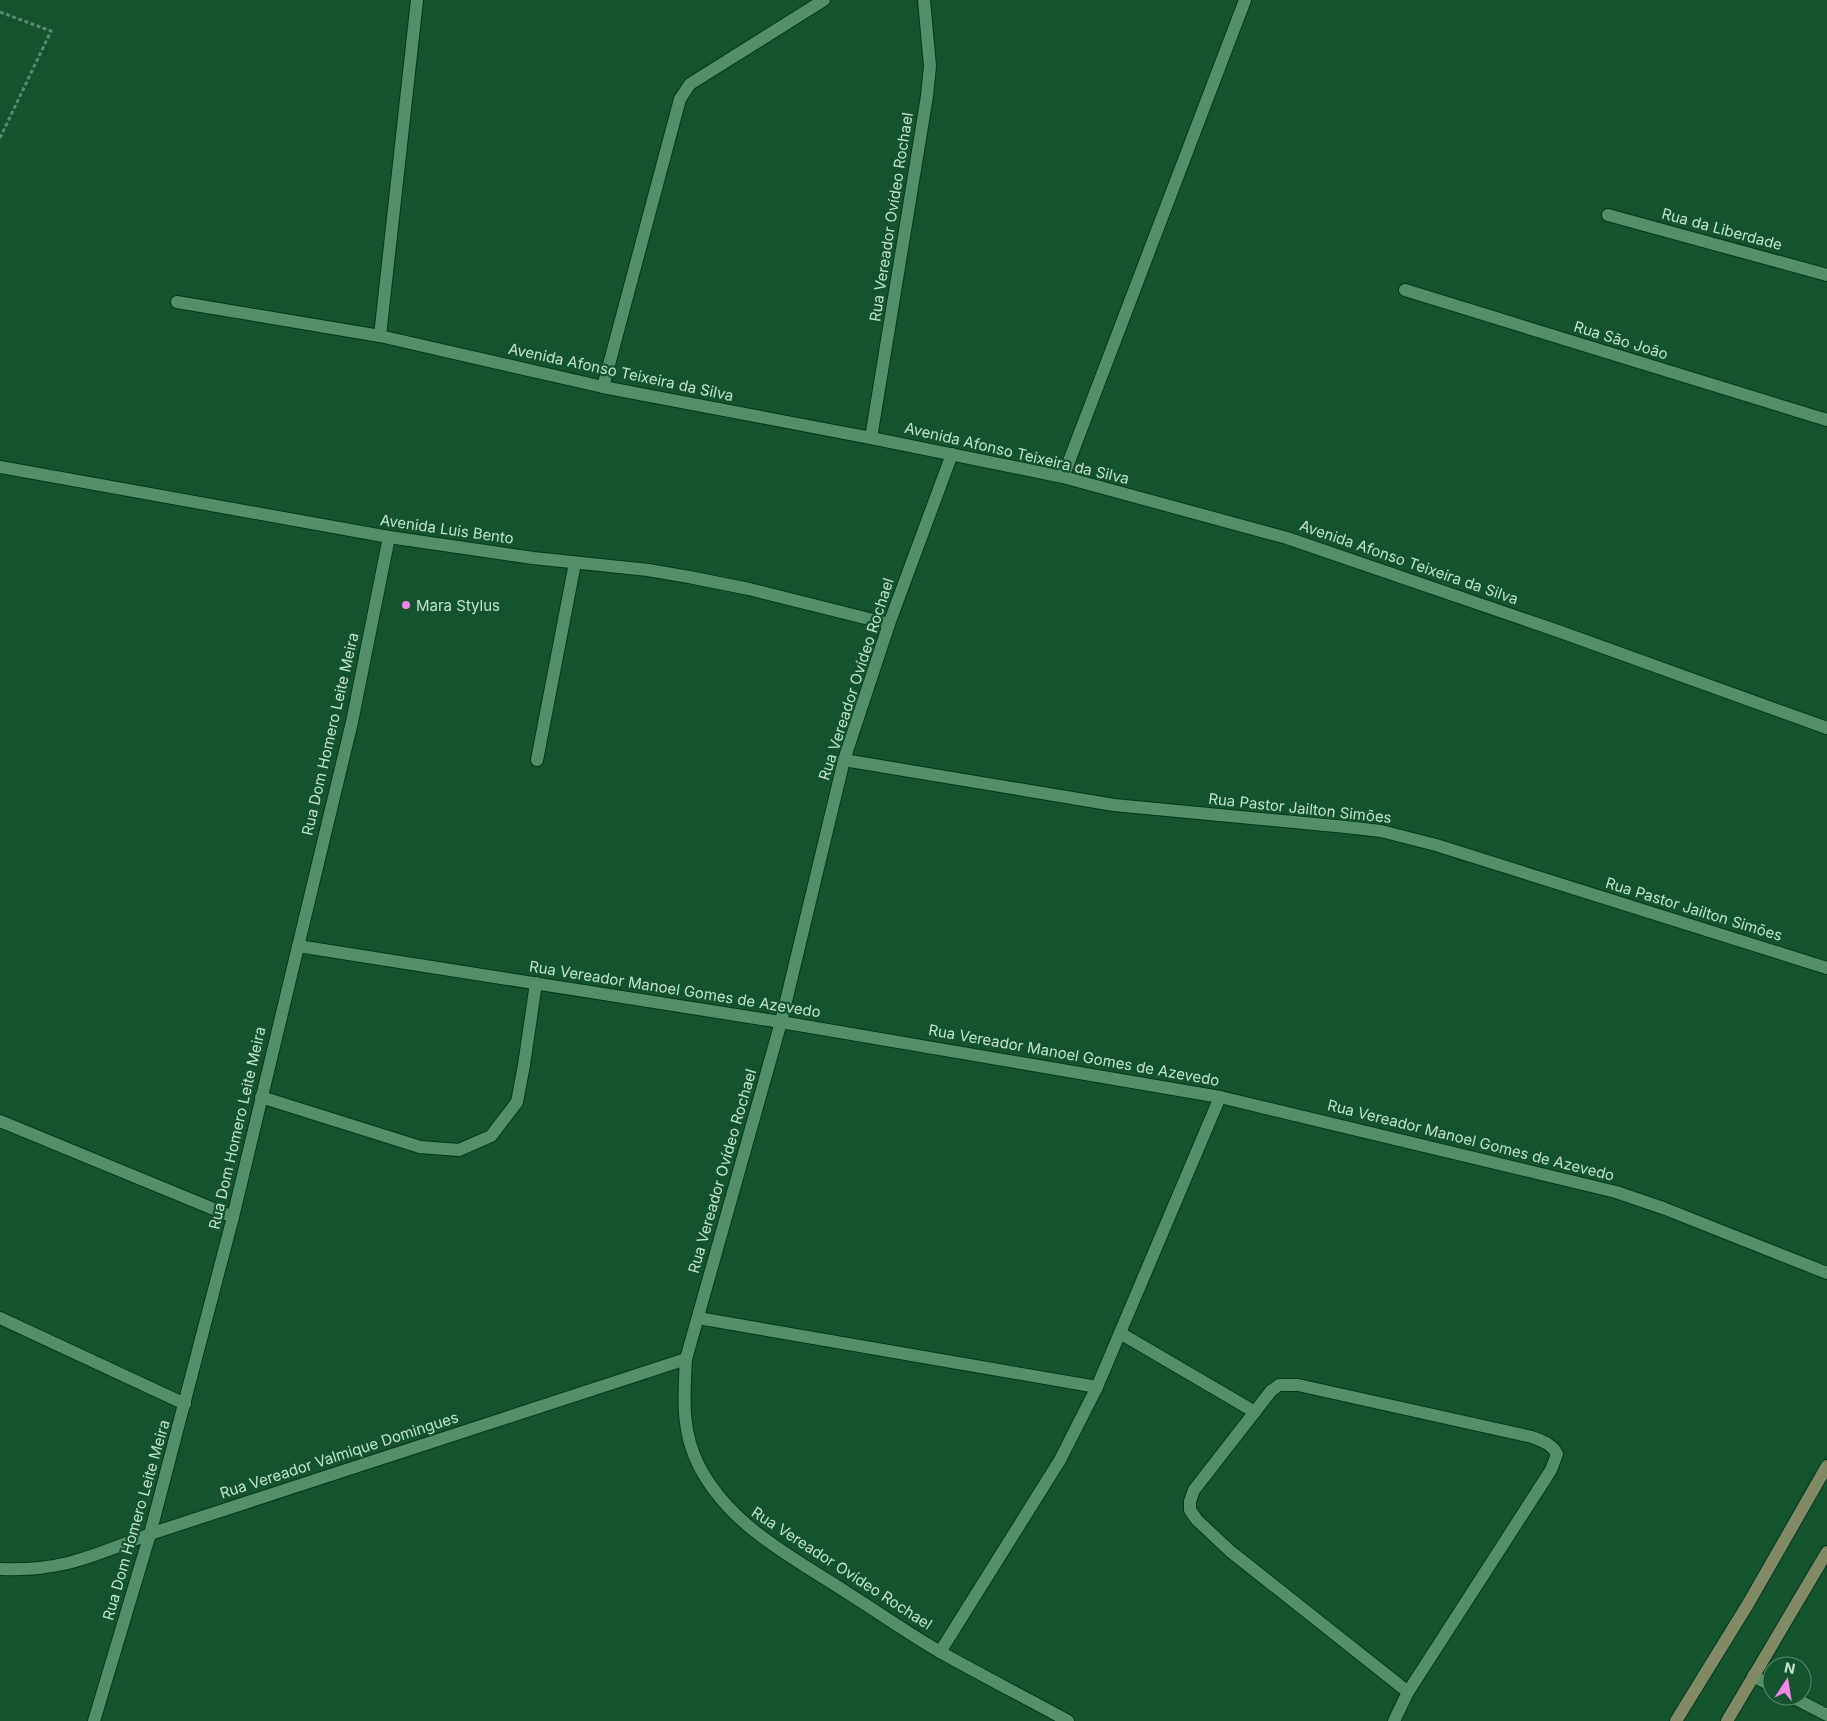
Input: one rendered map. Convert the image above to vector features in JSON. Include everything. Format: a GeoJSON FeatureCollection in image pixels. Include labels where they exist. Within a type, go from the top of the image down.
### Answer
{"type":"FeatureCollection","features":[{"type":"Feature","properties":{"kind":"street"},"geometry":{"type":"LineString","coordinates":[[380,336],[417,0]]}},
{"type":"Feature","properties":{"kind":"street"},"geometry":{"type":"LineString","coordinates":[[604,387],[680,99],[690,84],[824,0]]}},
{"type":"Feature","properties":{"kind":"street","name":"Rua Vereador Ovídeo Rochael"},"geometry":{"type":"LineString","coordinates":[[871,438],[927,96],[930,66],[924,0]]}},
{"type":"Feature","properties":{"kind":"street"},"geometry":{"type":"LineString","coordinates":[[1063,477],[1245,0]]}},
{"type":"Feature","properties":{"kind":"street","name":"Rua da Liberdade"},"geometry":{"type":"LineString","coordinates":[[1608,215],[1827,275]]}},
{"type":"Feature","properties":{"kind":"street","name":"Rua São João"},"geometry":{"type":"LineString","coordinates":[[1405,290],[1827,420]]}},
{"type":"Feature","properties":{"kind":"street","name":"Avenida Afonso Teixeira da Silva"},"geometry":{"type":"LineString","coordinates":[[176,302],[380,336],[604,387],[1063,477],[1287,538],[1558,631],[1827,728]]}},
{"type":"Feature","properties":{"kind":"street","name":"Rua Vereador Ovídeo Rochael"},"geometry":{"type":"LineString","coordinates":[[952,454],[889,624],[844,760],[781,1022],[686,1359],[683,1405],[687,1437],[699,1466],[715,1493],[737,1517],[770,1542],[940,1652],[1068,1721]]}},
{"type":"Feature","properties":{"kind":"street","name":"Avenida Luis Bento"},"geometry":{"type":"LineString","coordinates":[[0,467],[389,537],[575,563],[648,570],[689,577],[749,589],[889,624]]}},
{"type":"Feature","properties":{"kind":"street","name":"Rua Dom Homero Leite Meira"},"geometry":{"type":"LineString","coordinates":[[94,1721],[150,1534],[186,1404],[233,1217],[352,722],[389,537]]}},
{"type":"Feature","properties":{"kind":"street"},"geometry":{"type":"LineString","coordinates":[[537,760],[575,563]]}},
{"type":"Feature","properties":{"kind":"street","name":"Rua Pastor Jailton Simões"},"geometry":{"type":"LineString","coordinates":[[844,760],[1114,805],[1381,831],[1436,845],[1827,968]]}},
{"type":"Feature","properties":{"kind":"street","name":"Rua Vereador Manoel Gomes de Azevedo"},"geometry":{"type":"LineString","coordinates":[[298,946],[781,1022],[1220,1096],[1616,1192],[1663,1208],[1827,1274]]}},
{"type":"Feature","properties":{"kind":"street"},"geometry":{"type":"LineString","coordinates":[[261,1097],[420,1147],[459,1150],[491,1136],[517,1102],[536,983]]}},
{"type":"Feature","properties":{"kind":"street"},"geometry":{"type":"LineString","coordinates":[[940,1652],[1060,1460],[1097,1387],[1220,1096]]}},
{"type":"Feature","properties":{"kind":"street"},"geometry":{"type":"LineString","coordinates":[[0,1121],[233,1217]]}},
{"type":"Feature","properties":{"kind":"street"},"geometry":{"type":"LineString","coordinates":[[0,1318],[186,1404]]}},
{"type":"Feature","properties":{"kind":"street"},"geometry":{"type":"LineString","coordinates":[[698,1318],[1097,1387]]}},
{"type":"Feature","properties":{"kind":"street"},"geometry":{"type":"LineString","coordinates":[[1120,1333],[1255,1412]]}},
{"type":"Feature","properties":{"kind":"street","name":"Rua Vereador Valmique Domingues"},"geometry":{"type":"LineString","coordinates":[[0,1569],[43,1569],[76,1562],[150,1534],[686,1359]]}},
{"type":"Feature","properties":{"kind":"street"},"geometry":{"type":"LineString","coordinates":[[1394,1721],[1408,1692],[1551,1470],[1556,1460],[1554,1448],[1546,1442],[1532,1437],[1298,1385],[1288,1384],[1276,1388],[1194,1490],[1190,1501],[1190,1510],[1197,1520],[1230,1551],[1408,1692]]}},
{"type":"Feature","properties":{"kind":"street"},"geometry":{"type":"LineString","coordinates":[[1676,1721],[1748,1604],[1827,1466]]}},
{"type":"Feature","properties":{"kind":"street"},"geometry":{"type":"LineString","coordinates":[[1727,1721],[1827,1552]]}},
{"type":"Feature","properties":{"kind":"street"},"geometry":{"type":"LineString","coordinates":[[1753,1676],[1762,1681]]}},
{"type":"Feature","properties":{"kind":"street"},"geometry":{"type":"LineString","coordinates":[[1809,1706],[1827,1715]]}},
{"type":"Feature","properties":{"kind":"path"},"geometry":{"type":"LineString","coordinates":[[0,12],[51,31],[0,138]]}},
{"type":"Feature","properties":{"kind":"place","name":"Mara Stylus"},"geometry":{"type":"Point","coordinates":[406,605]}}]}
